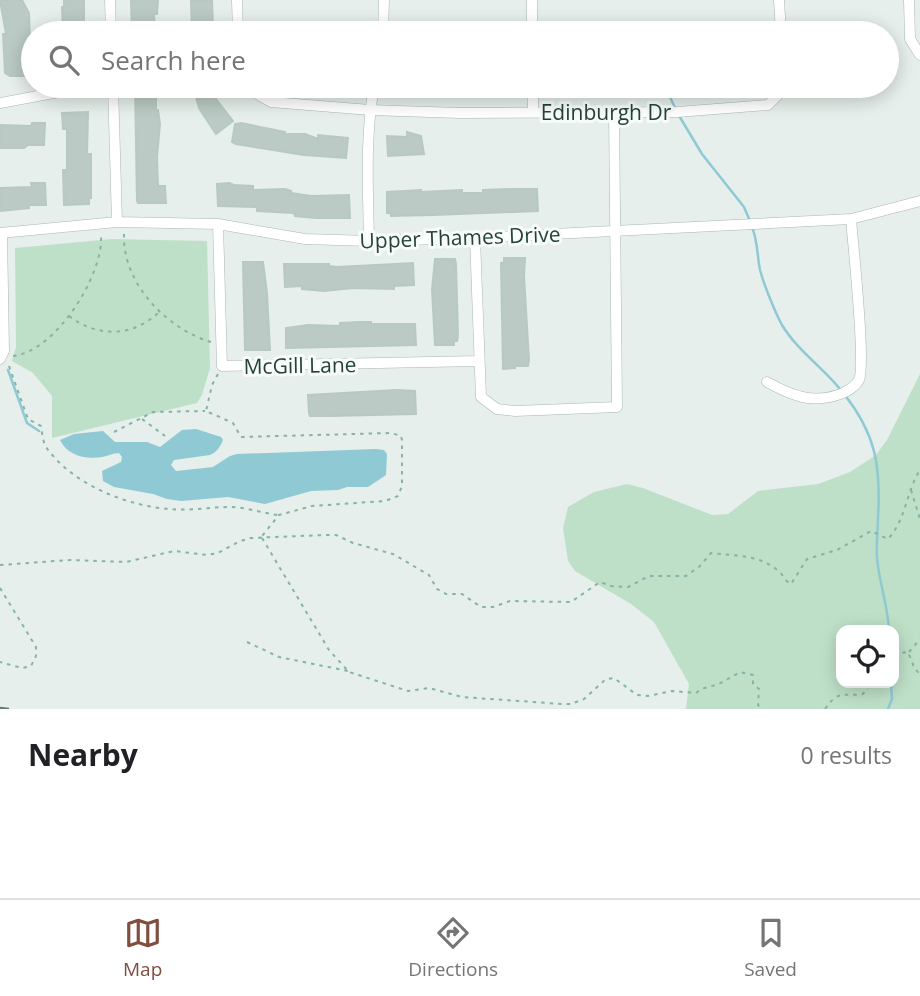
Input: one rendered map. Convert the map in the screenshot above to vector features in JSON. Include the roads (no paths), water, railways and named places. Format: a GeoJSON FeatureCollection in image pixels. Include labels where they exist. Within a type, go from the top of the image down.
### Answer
{"type":"FeatureCollection","features":[{"type":"Feature","properties":{"kind":"street"},"geometry":{"type":"LineString","coordinates":[[110,0],[111,21]]}},
{"type":"Feature","properties":{"kind":"street"},"geometry":{"type":"LineString","coordinates":[[237,0],[238,21]]}},
{"type":"Feature","properties":{"kind":"street"},"geometry":{"type":"LineString","coordinates":[[383,21],[384,0]]}},
{"type":"Feature","properties":{"kind":"street"},"geometry":{"type":"LineString","coordinates":[[531,0],[532,21]]}},
{"type":"Feature","properties":{"kind":"street"},"geometry":{"type":"LineString","coordinates":[[779,0],[780,21]]}},
{"type":"Feature","properties":{"kind":"street"},"geometry":{"type":"LineString","coordinates":[[909,0],[910,39],[920,55]]}},
{"type":"Feature","properties":{"kind":"street"},"geometry":{"type":"LineString","coordinates":[[0,103],[29,98]]}},
{"type":"Feature","properties":{"kind":"street"},"geometry":{"type":"LineString","coordinates":[[114,98],[121,222]]}},
{"type":"Feature","properties":{"kind":"street","name":"Edinburgh Dr"},"geometry":{"type":"LineString","coordinates":[[264,98],[271,102],[370,110],[460,113],[677,112],[768,105],[775,98]]}},
{"type":"Feature","properties":{"kind":"street"},"geometry":{"type":"LineString","coordinates":[[369,241],[368,165],[372,98]]}},
{"type":"Feature","properties":{"kind":"street"},"geometry":{"type":"LineString","coordinates":[[533,98],[533,112]]}},
{"type":"Feature","properties":{"kind":"street"},"geometry":{"type":"LineString","coordinates":[[475,238],[481,397],[497,410],[617,407],[614,111]]}},
{"type":"Feature","properties":{"kind":"street","name":"Upper Thames Drive"},"geometry":{"type":"LineString","coordinates":[[1,233],[121,222],[218,224],[305,239],[369,241],[475,238],[851,219],[920,201]]}},
{"type":"Feature","properties":{"kind":"street"},"geometry":{"type":"LineString","coordinates":[[767,382],[792,396],[812,400],[832,398],[851,390],[860,379],[851,219]]}},
{"type":"Feature","properties":{"kind":"street","name":"McGill Lane"},"geometry":{"type":"LineString","coordinates":[[218,224],[222,366],[479,361]]}},
{"type":"Feature","properties":{"kind":"street"},"geometry":{"type":"LineString","coordinates":[[1,233],[4,351],[1,358]]}},
{"type":"Feature","properties":{"kind":"water"},"geometry":{"type":"Polygon","coordinates":[[[196,429],[221,437],[222,443],[210,455],[174,460],[171,465],[176,471],[213,467],[237,454],[376,449],[384,450],[387,454],[386,475],[368,487],[311,491],[265,504],[228,497],[181,501],[114,487],[103,481],[102,471],[121,462],[119,453],[96,458],[83,457],[72,453],[60,440],[74,434],[103,431],[115,442],[147,442],[160,447],[182,430],[196,429]]]}},
{"type":"Feature","properties":{"kind":"waterway"},"geometry":{"type":"LineString","coordinates":[[670,98],[675,108]]}},
{"type":"Feature","properties":{"kind":"waterway"},"geometry":{"type":"LineString","coordinates":[[678,114],[702,154],[744,207],[750,221]]}},
{"type":"Feature","properties":{"kind":"waterway"},"geometry":{"type":"LineString","coordinates":[[752,227],[762,276],[782,325],[840,389]]}},
{"type":"Feature","properties":{"kind":"waterway"},"geometry":{"type":"LineString","coordinates":[[8,370],[27,423],[39,431]]}},
{"type":"Feature","properties":{"kind":"waterway"},"geometry":{"type":"LineString","coordinates":[[844,394],[870,437],[877,467],[877,560],[888,625]]}},
{"type":"Feature","properties":{"kind":"waterway"},"geometry":{"type":"LineString","coordinates":[[888,709],[892,699],[891,688]]}},
{"type":"Feature","properties":{"kind":"railway"},"geometry":{"type":"LineString","coordinates":[[0,708],[9,709]]}}]}
